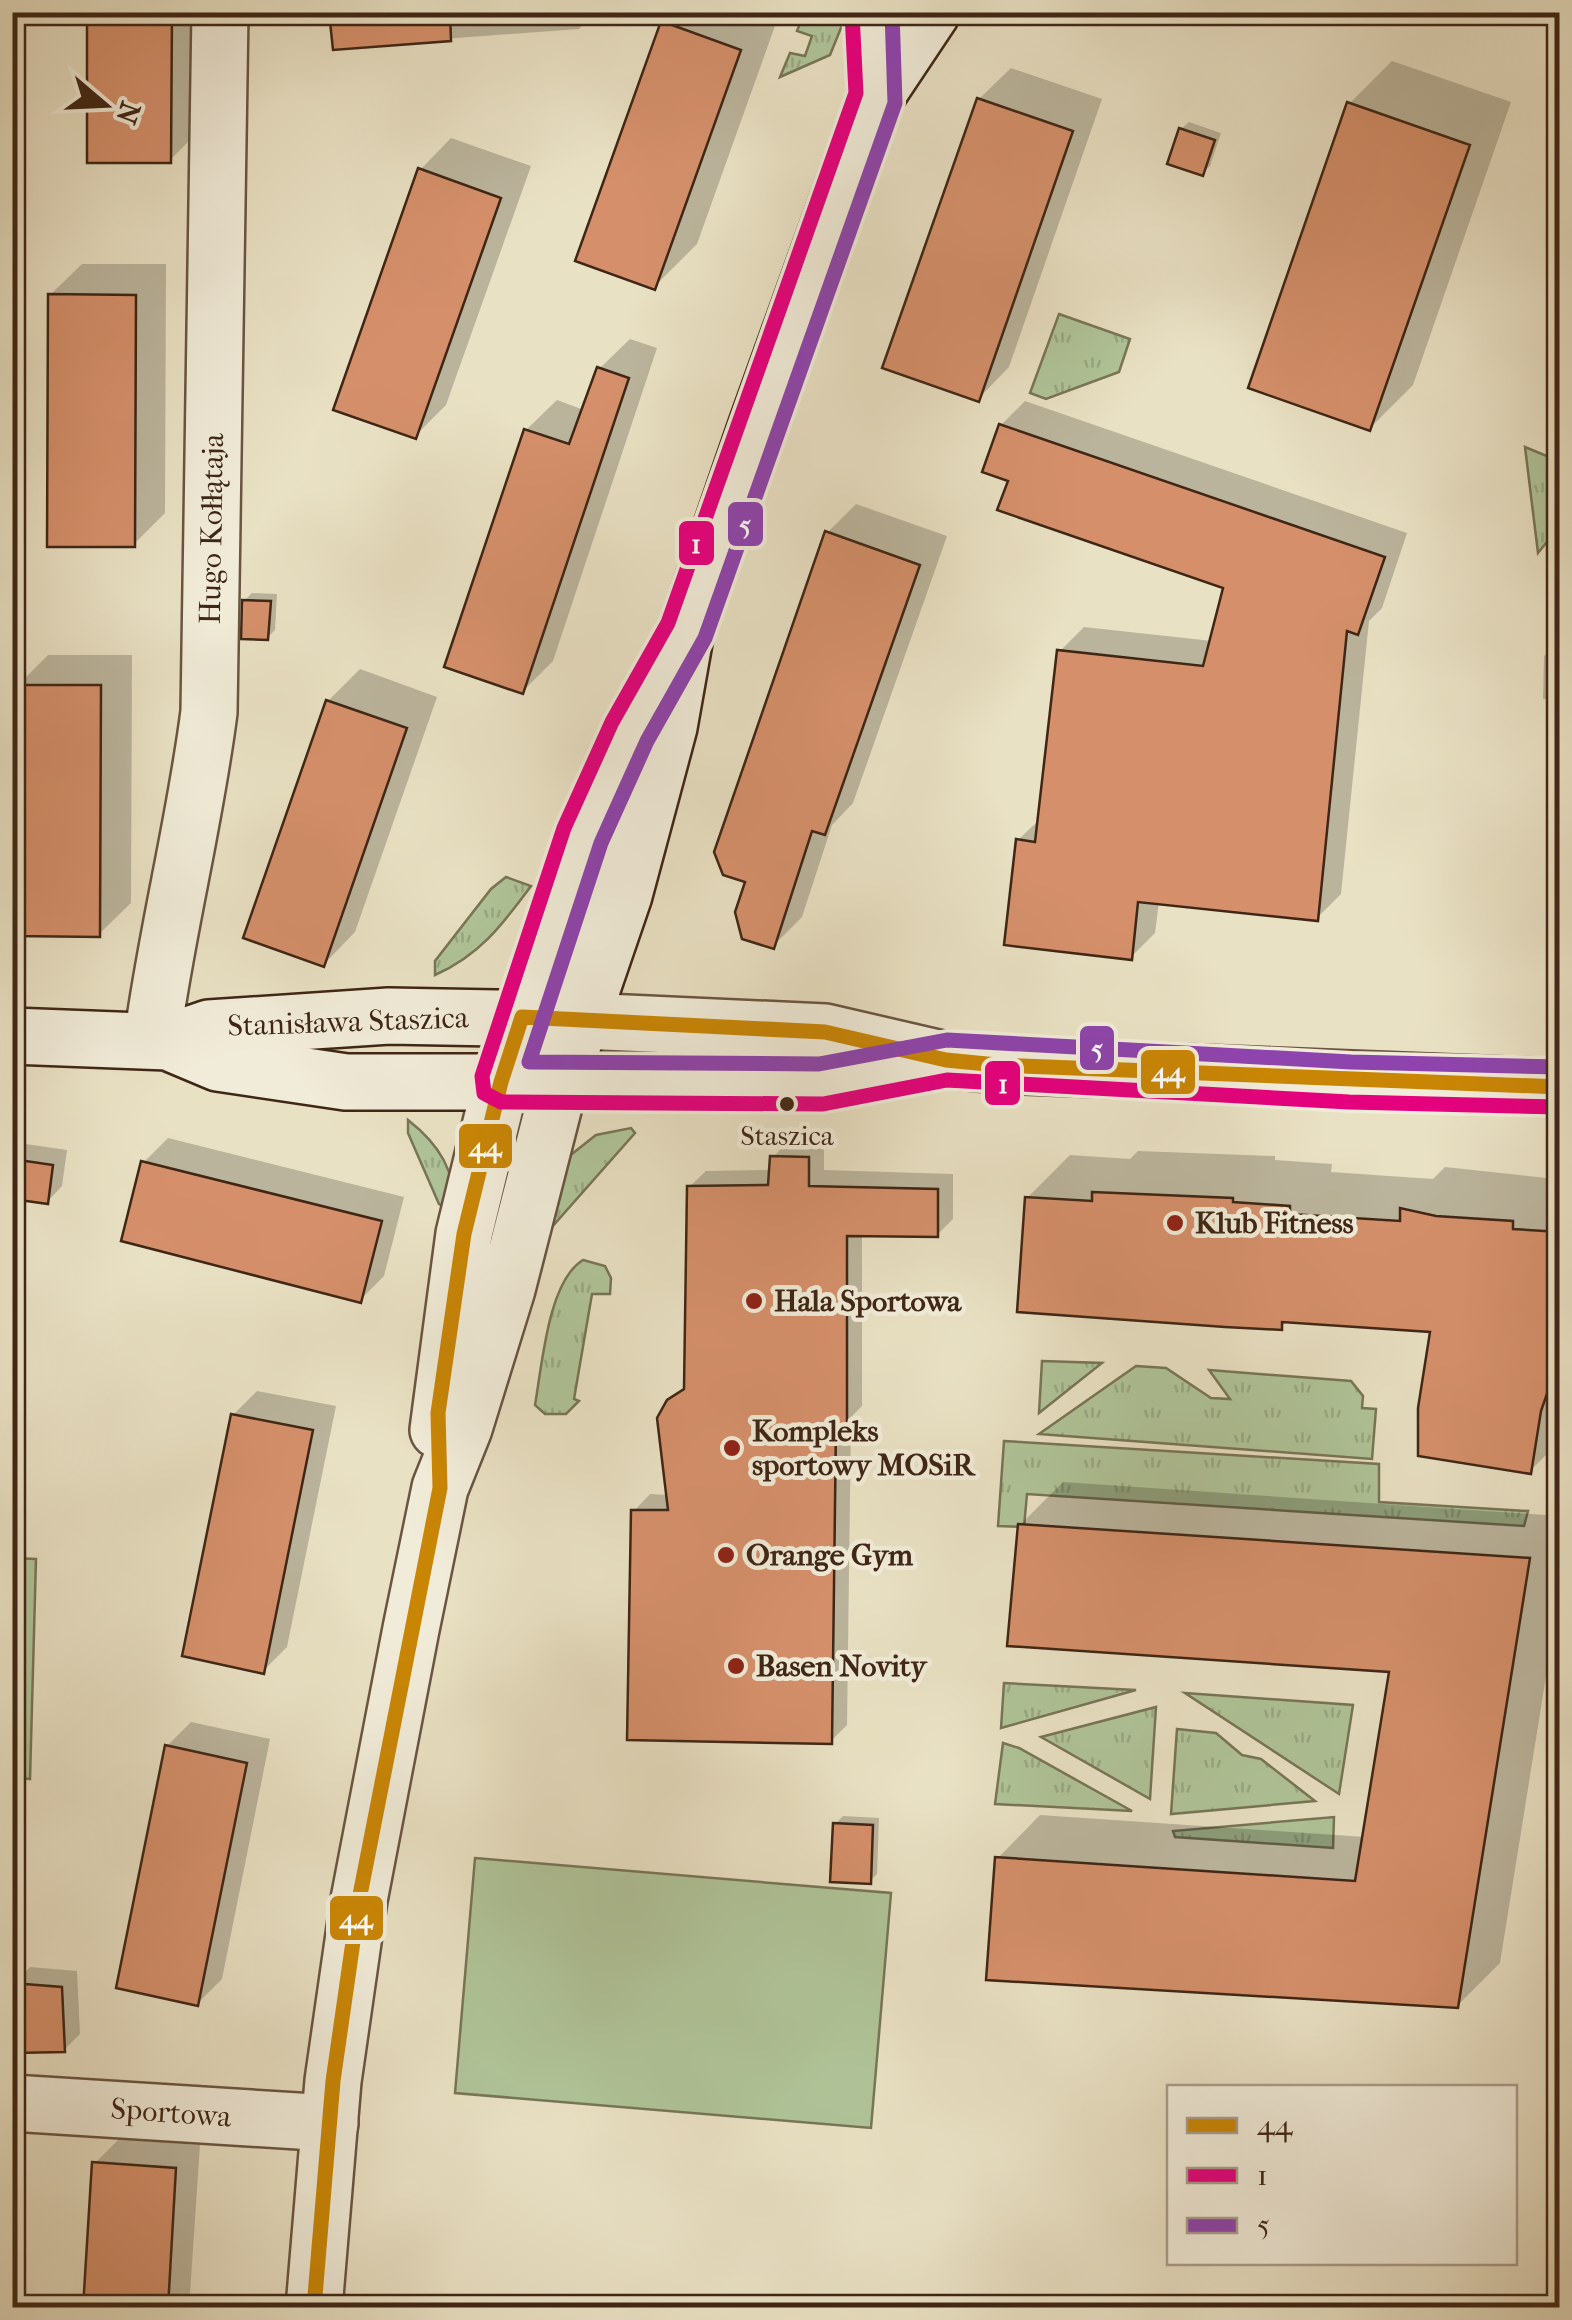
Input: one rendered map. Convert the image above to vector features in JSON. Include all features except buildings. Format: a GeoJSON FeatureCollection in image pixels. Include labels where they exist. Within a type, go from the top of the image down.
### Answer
{"type":"FeatureCollection","features":[{"type":"Feature","properties":{"kind":"street","name":"Hugo Kołłątaja"},"geometry":{"type":"LineString","coordinates":[[160,1041],[168,927],[198,802],[209,712],[220,12]]}},
{"type":"Feature","properties":{"kind":"street"},"geometry":{"type":"LineString","coordinates":[[872,12],[876,96]]}},
{"type":"Feature","properties":{"kind":"street"},"geometry":{"type":"LineString","coordinates":[[314,2308],[330,2123],[359,1900],[440,1488],[464,1428],[506,1289],[560,1082],[624,895],[669,727],[686,632],[876,96],[932,12]]}},
{"type":"Feature","properties":{"kind":"street"},"geometry":{"type":"LineString","coordinates":[[440,1488],[438,1413],[464,1234],[501,1082],[582,836],[629,732],[686,632]]}},
{"type":"Feature","properties":{"kind":"street","name":"Stanisława Staszica"},"geometry":{"type":"LineString","coordinates":[[12,1036],[160,1041],[210,1028],[389,1016],[522,1016],[825,1032],[946,1060],[1350,1082],[1560,1087]]}},
{"type":"Feature","properties":{"kind":"street","name":"Stanisława Staszica"},"geometry":{"type":"LineString","coordinates":[[160,1041],[218,1063],[346,1082],[822,1084],[946,1060]]}},
{"type":"Feature","properties":{"kind":"street","name":"Sportowa"},"geometry":{"type":"LineString","coordinates":[[12,2103],[330,2123]]}},
{"type":"Feature","properties":{"kind":"green space"},"geometry":{"type":"Polygon","coordinates":[[[804,13],[847,13],[830,55],[780,77],[790,53],[805,56],[812,36],[797,31],[804,13]]]}},
{"type":"Feature","properties":{"kind":"green space"},"geometry":{"type":"Polygon","coordinates":[[[1059,314],[1130,339],[1119,372],[1046,399],[1030,393],[1059,314]]]}},
{"type":"Feature","properties":{"kind":"green space"},"geometry":{"type":"Polygon","coordinates":[[[1525,447],[1559,461],[1559,527],[1538,553],[1525,447]]]}},
{"type":"Feature","properties":{"kind":"green space"},"geometry":{"type":"Polygon","coordinates":[[[506,877],[531,886],[478,948],[435,975],[435,961],[491,889],[506,877]]]}},
{"type":"Feature","properties":{"kind":"green space"},"geometry":{"type":"Polygon","coordinates":[[[408,1120],[444,1160],[453,1184],[456,1212],[439,1204],[408,1133],[408,1120]]]}},
{"type":"Feature","properties":{"kind":"green space"},"geometry":{"type":"Polygon","coordinates":[[[631,1128],[635,1133],[551,1228],[563,1161],[596,1135],[631,1128]]]}},
{"type":"Feature","properties":{"kind":"green space"},"geometry":{"type":"Polygon","coordinates":[[[583,1260],[605,1266],[611,1278],[610,1294],[592,1294],[574,1399],[579,1401],[566,1414],[545,1414],[535,1405],[548,1326],[562,1286],[583,1260]]]}},
{"type":"Feature","properties":{"kind":"green space"},"geometry":{"type":"Polygon","coordinates":[[[1042,1361],[1102,1363],[1039,1413],[1042,1361]]]}},
{"type":"Feature","properties":{"kind":"green space"},"geometry":{"type":"Polygon","coordinates":[[[1136,1366],[1166,1368],[1211,1398],[1230,1399],[1209,1370],[1351,1381],[1363,1396],[1362,1408],[1376,1409],[1372,1459],[1039,1434],[1136,1366]]]}},
{"type":"Feature","properties":{"kind":"green space"},"geometry":{"type":"Polygon","coordinates":[[[1004,1441],[1379,1464],[1379,1502],[1528,1511],[1524,1526],[1027,1494],[1024,1527],[998,1526],[1004,1441]]]}},
{"type":"Feature","properties":{"kind":"green space"},"geometry":{"type":"Polygon","coordinates":[[[13,1558],[36,1559],[30,1779],[13,1777],[13,1558]]]}},
{"type":"Feature","properties":{"kind":"green space"},"geometry":{"type":"Polygon","coordinates":[[[1004,1683],[1136,1690],[1001,1728],[1004,1683]]]}},
{"type":"Feature","properties":{"kind":"green space"},"geometry":{"type":"Polygon","coordinates":[[[1185,1693],[1353,1705],[1339,1794],[1185,1693]]]}},
{"type":"Feature","properties":{"kind":"green space"},"geometry":{"type":"Polygon","coordinates":[[[1156,1707],[1150,1799],[1041,1737],[1156,1707]]]}},
{"type":"Feature","properties":{"kind":"green space"},"geometry":{"type":"Polygon","coordinates":[[[1177,1729],[1216,1733],[1242,1755],[1261,1759],[1315,1801],[1171,1814],[1177,1729]]]}},
{"type":"Feature","properties":{"kind":"green space"},"geometry":{"type":"Polygon","coordinates":[[[1003,1743],[1019,1748],[1132,1811],[995,1804],[1003,1743]]]}},
{"type":"Feature","properties":{"kind":"green space"},"geometry":{"type":"Polygon","coordinates":[[[1334,1817],[1333,1848],[1175,1837],[1173,1831],[1334,1817]]]}},
{"type":"Feature","properties":{"kind":"green space"},"geometry":{"type":"Polygon","coordinates":[[[475,1858],[891,1893],[871,2128],[455,2093],[475,1858]]]}},
{"type":"Feature","properties":{"kind":"transit line","name":"5"},"geometry":{"type":"LineString","coordinates":[[892,12],[895,103],[705,638],[647,741],[601,843],[529,1062],[819,1064],[947,1040],[1351,1062],[1560,1067]]}},
{"type":"Feature","properties":{"kind":"transit line","name":"1"},"geometry":{"type":"LineString","coordinates":[[852,13],[856,93],[668,623],[612,722],[564,828],[482,1076],[484,1093],[501,1102],[823,1104],[947,1080],[1349,1102],[1560,1107]]}},
{"type":"Feature","properties":{"kind":"transit line","name":"44"},"geometry":{"type":"LineString","coordinates":[[314,2308],[333,2081],[359,1900],[440,1488],[438,1413],[464,1234],[501,1082],[522,1017],[825,1032],[946,1060],[997,1065],[1560,1087]]}},
{"type":"Feature","properties":{"kind":"place","name":"Staszica"},"geometry":{"type":"Point","coordinates":[787,1104]}},
{"type":"Feature","properties":{"kind":"place","name":"Klub Fitness"},"geometry":{"type":"Point","coordinates":[1175,1223]}},
{"type":"Feature","properties":{"kind":"place","name":"Hala Sportowa"},"geometry":{"type":"Point","coordinates":[754,1301]}},
{"type":"Feature","properties":{"kind":"place","name":"Kompleks sportowy MOSiR"},"geometry":{"type":"Point","coordinates":[732,1448]}},
{"type":"Feature","properties":{"kind":"place","name":"Orange Gym"},"geometry":{"type":"Point","coordinates":[726,1555]}},
{"type":"Feature","properties":{"kind":"place","name":"Basen Novity"},"geometry":{"type":"Point","coordinates":[736,1666]}}]}
